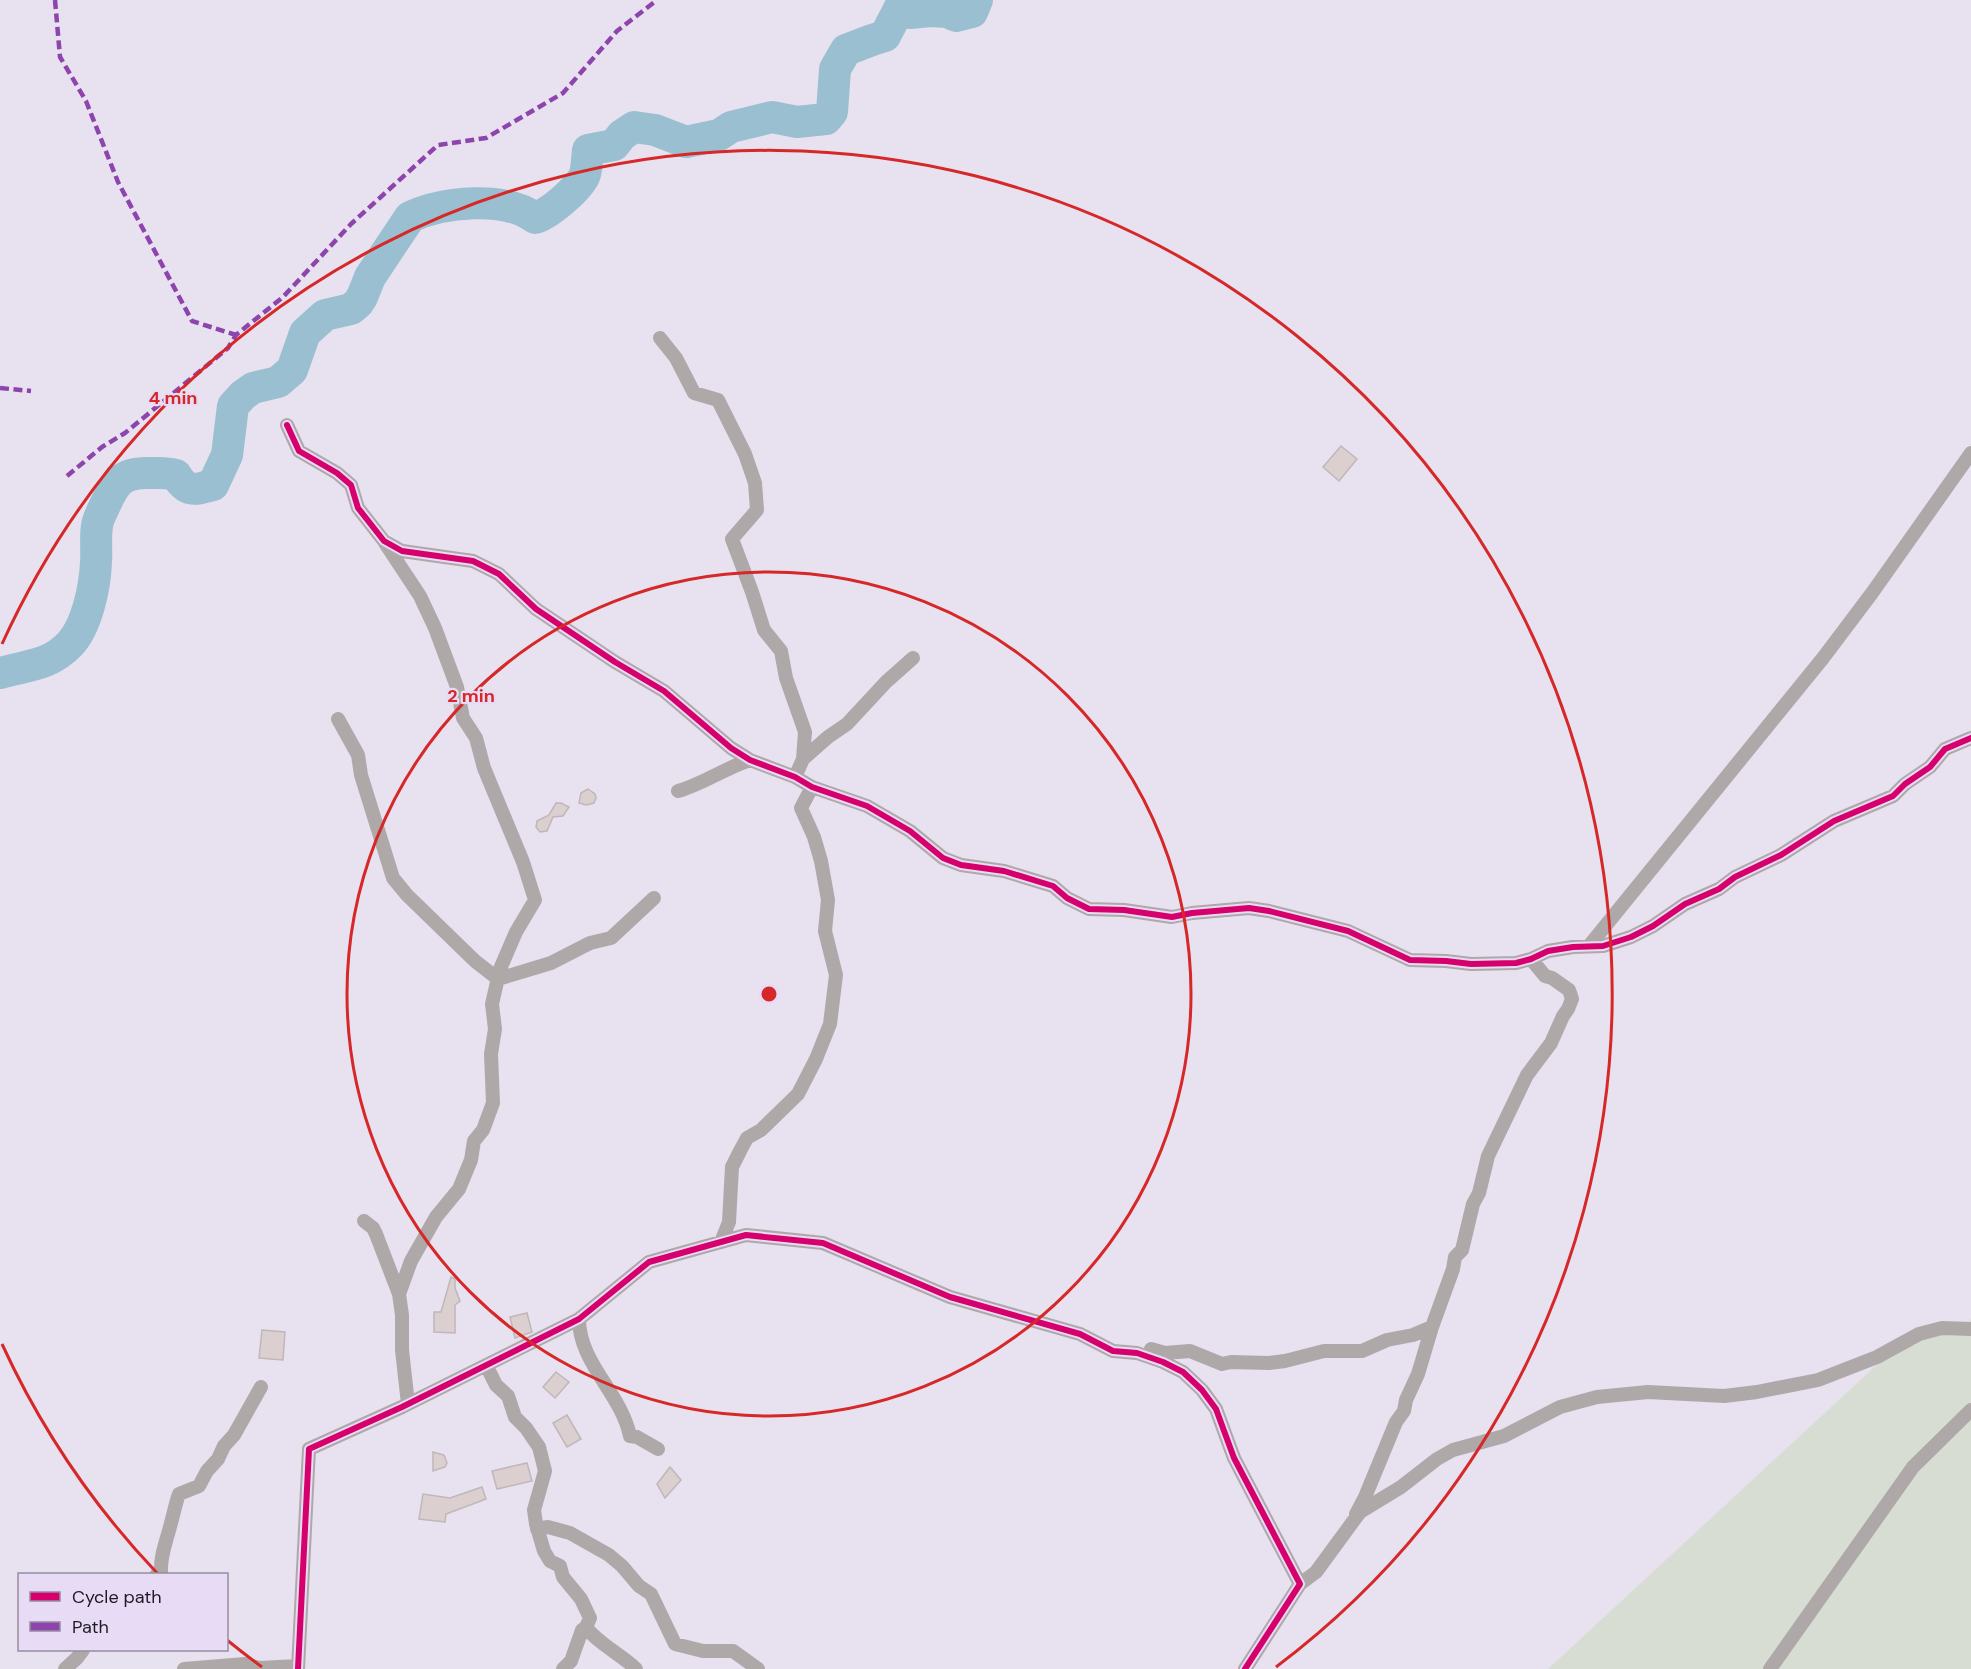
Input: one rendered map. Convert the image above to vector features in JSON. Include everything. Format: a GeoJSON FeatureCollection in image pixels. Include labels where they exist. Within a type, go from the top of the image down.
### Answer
{"type":"FeatureCollection","features":[{"type":"Feature","properties":{"kind":"street"},"geometry":{"type":"LineString","coordinates":[[660,338],[676,358],[694,393],[718,400],[745,454],[755,483],[757,510],[732,539],[764,630],[781,651],[786,678],[805,732],[803,759],[795,777]]}},
{"type":"Feature","properties":{"kind":"street"},"geometry":{"type":"LineString","coordinates":[[287,425],[299,451],[337,473],[351,485],[358,508],[420,596],[435,628],[457,687],[463,717],[476,738],[484,768],[523,862],[535,900],[516,932],[498,979],[492,1004],[495,1029],[491,1054],[493,1103],[483,1130],[474,1141],[471,1160],[459,1189],[436,1217],[411,1261],[399,1294]]}},
{"type":"Feature","properties":{"kind":"street"},"geometry":{"type":"LineString","coordinates":[[1589,946],[1823,658],[1971,453]]}},
{"type":"Feature","properties":{"kind":"street"},"geometry":{"type":"LineString","coordinates":[[384,542],[402,551],[473,561],[499,574],[536,609],[615,662],[664,691],[731,748],[750,760],[795,777],[812,787],[867,806],[910,831],[943,858],[961,865],[1004,870],[1053,886],[1067,898],[1089,909],[1124,910],[1172,917],[1249,908],[1296,917],[1348,931],[1410,960],[1482,964],[1516,963],[1548,951],[1602,946],[1630,937],[1662,921],[1685,904],[1719,889],[1735,877],[1781,855],[1834,821],[1893,796],[1905,784],[1930,767],[1945,749],[1971,738]]}},
{"type":"Feature","properties":{"kind":"street"},"geometry":{"type":"LineString","coordinates":[[803,759],[847,724],[886,682],[913,658]]}},
{"type":"Feature","properties":{"kind":"street"},"geometry":{"type":"LineString","coordinates":[[338,719],[358,755],[361,775],[393,878],[407,895],[475,961],[498,979]]}},
{"type":"Feature","properties":{"kind":"street"},"geometry":{"type":"LineString","coordinates":[[678,791],[693,787],[733,766],[750,760]]}},
{"type":"Feature","properties":{"kind":"street"},"geometry":{"type":"LineString","coordinates":[[722,1242],[729,1222],[732,1167],[747,1138],[760,1130],[798,1094],[816,1059],[830,1024],[836,975],[825,931],[828,900],[818,853],[801,808],[812,787]]}},
{"type":"Feature","properties":{"kind":"street"},"geometry":{"type":"LineString","coordinates":[[498,979],[551,963],[590,943],[611,939],[654,898]]}},
{"type":"Feature","properties":{"kind":"street"},"geometry":{"type":"LineString","coordinates":[[1354,1519],[1396,1422],[1404,1411],[1406,1400],[1418,1374],[1432,1327],[1454,1269],[1455,1257],[1462,1250],[1488,1156],[1527,1075],[1551,1043],[1572,999],[1569,990],[1545,976],[1531,959]]}},
{"type":"Feature","properties":{"kind":"street"},"geometry":{"type":"LineString","coordinates":[[364,1221],[373,1228],[376,1234],[399,1294],[408,1404]]}},
{"type":"Feature","properties":{"kind":"street"},"geometry":{"type":"LineString","coordinates":[[184,1669],[245,1664],[259,1668],[298,1668],[309,1449],[408,1404],[579,1319],[649,1262],[746,1235],[823,1243],[950,1297],[1080,1334],[1113,1351],[1137,1353],[1184,1372],[1202,1390],[1216,1409],[1234,1458],[1300,1584]]}},
{"type":"Feature","properties":{"kind":"street"},"geometry":{"type":"LineString","coordinates":[[579,1319],[581,1340],[628,1425],[630,1436],[637,1437],[658,1449]]}},
{"type":"Feature","properties":{"kind":"street"},"geometry":{"type":"LineString","coordinates":[[1137,1353],[1153,1349],[1165,1353],[1190,1351],[1222,1364],[1231,1362],[1269,1363],[1324,1351],[1362,1351],[1388,1340],[1413,1335],[1432,1327]]}},
{"type":"Feature","properties":{"kind":"street"},"geometry":{"type":"LineString","coordinates":[[1245,1669],[1300,1584],[1316,1572],[1360,1512],[1388,1496],[1437,1459],[1453,1450],[1504,1436],[1560,1407],[1597,1397],[1648,1392],[1724,1396],[1757,1392],[1818,1380],[1877,1357],[1919,1334],[1942,1328],[1971,1329]]}},
{"type":"Feature","properties":{"kind":"street"},"geometry":{"type":"LineString","coordinates":[[486,1365],[496,1385],[508,1396],[515,1418],[526,1428],[539,1447],[545,1471],[534,1510],[537,1529],[550,1562],[560,1566],[563,1577],[581,1599],[590,1618],[586,1628],[582,1630],[571,1661],[563,1669]]}},
{"type":"Feature","properties":{"kind":"street"},"geometry":{"type":"LineString","coordinates":[[160,1573],[172,1522],[173,1508],[179,1494],[199,1486],[218,1459],[224,1446],[234,1435],[261,1387]]}},
{"type":"Feature","properties":{"kind":"street"},"geometry":{"type":"LineString","coordinates":[[1770,1669],[1913,1467],[1971,1410]]}},
{"type":"Feature","properties":{"kind":"street"},"geometry":{"type":"LineString","coordinates":[[537,1529],[548,1527],[570,1533],[609,1555],[639,1586],[651,1594],[675,1644],[703,1652],[733,1651],[758,1669]]}},
{"type":"Feature","properties":{"kind":"street"},"geometry":{"type":"LineString","coordinates":[[586,1628],[636,1669]]}},
{"type":"Feature","properties":{"kind":"street"},"geometry":{"type":"LineString","coordinates":[[65,1669],[82,1651]]}},
{"type":"Feature","properties":{"kind":"shaded area"},"geometry":{"type":"Polygon","coordinates":[[[1971,1319],[1971,1669],[1548,1669],[1896,1347],[1919,1334],[1964,1329],[1971,1319]]]}},
{"type":"Feature","properties":{"kind":"building"},"geometry":{"type":"Polygon","coordinates":[[[1341,446],[1357,459],[1339,481],[1323,467],[1341,446]]]}},
{"type":"Feature","properties":{"kind":"building"},"geometry":{"type":"Polygon","coordinates":[[[588,789],[595,794],[594,803],[586,805],[579,803],[581,793],[588,789]]]}},
{"type":"Feature","properties":{"kind":"building"},"geometry":{"type":"Polygon","coordinates":[[[556,803],[569,807],[563,816],[553,817],[547,831],[540,832],[536,827],[537,821],[549,815],[556,803]]]}},
{"type":"Feature","properties":{"kind":"building"},"geometry":{"type":"Polygon","coordinates":[[[451,1277],[455,1279],[455,1288],[460,1301],[455,1305],[455,1333],[434,1332],[434,1312],[441,1312],[451,1277]]]}},
{"type":"Feature","properties":{"kind":"building"},"geometry":{"type":"Polygon","coordinates":[[[527,1313],[532,1332],[515,1338],[510,1317],[527,1313]]]}},
{"type":"Feature","properties":{"kind":"building"},"geometry":{"type":"Polygon","coordinates":[[[262,1330],[285,1332],[283,1360],[259,1358],[262,1330]]]}},
{"type":"Feature","properties":{"kind":"building"},"geometry":{"type":"Polygon","coordinates":[[[556,1372],[569,1382],[555,1398],[543,1387],[556,1372]]]}},
{"type":"Feature","properties":{"kind":"building"},"geometry":{"type":"Polygon","coordinates":[[[567,1415],[581,1439],[567,1447],[553,1423],[567,1415]]]}},
{"type":"Feature","properties":{"kind":"building"},"geometry":{"type":"Polygon","coordinates":[[[433,1452],[444,1455],[447,1463],[445,1467],[433,1471],[433,1452]]]}},
{"type":"Feature","properties":{"kind":"building"},"geometry":{"type":"Polygon","coordinates":[[[527,1463],[532,1481],[497,1489],[492,1471],[527,1463]]]}},
{"type":"Feature","properties":{"kind":"building"},"geometry":{"type":"Polygon","coordinates":[[[670,1467],[681,1480],[665,1498],[657,1484],[670,1467]]]}},
{"type":"Feature","properties":{"kind":"building"},"geometry":{"type":"Polygon","coordinates":[[[482,1487],[486,1499],[446,1514],[445,1522],[419,1519],[423,1494],[450,1498],[482,1487]]]}},
{"type":"Feature","properties":{"kind":"waterway"},"geometry":{"type":"LineString","coordinates":[[0,673],[46,661],[62,651],[76,636],[92,594],[96,535],[100,515],[116,485],[126,477],[140,473],[176,475],[184,485],[192,489],[213,485],[227,455],[233,406],[253,388],[278,382],[292,370],[305,333],[325,315],[351,309],[358,303],[370,277],[410,217],[439,208],[473,203],[507,206],[535,218],[541,216],[563,200],[582,180],[586,171],[588,150],[614,145],[622,135],[634,127],[655,130],[686,142],[719,135],[731,127],[772,117],[797,122],[826,119],[832,112],[835,69],[846,50],[885,36],[900,7],[910,13],[947,12],[956,16],[972,12],[977,0]]}},
{"type":"Feature","properties":{"kind":"marked path"},"geometry":{"type":"LineString","coordinates":[[55,0],[60,57],[86,101],[118,182],[192,321],[236,335]]}},
{"type":"Feature","properties":{"kind":"marked path"},"geometry":{"type":"LineString","coordinates":[[67,476],[102,447],[125,433],[228,348],[236,335],[283,297],[351,224],[438,145],[486,138],[563,93],[617,31],[657,0]]}},
{"type":"Feature","properties":{"kind":"marked path"},"geometry":{"type":"LineString","coordinates":[[0,388],[31,391]]}},
{"type":"Feature","properties":{"kind":"cycle path"},"geometry":{"type":"LineString","coordinates":[[287,425],[299,451],[337,473],[351,485],[358,508],[384,541],[402,551],[473,561],[499,574],[536,609],[615,662],[664,691],[731,748],[750,760],[795,777],[812,787],[867,806],[910,831],[943,858],[961,865],[1004,871],[1053,886],[1067,898],[1089,909],[1124,910],[1172,917],[1249,908],[1348,931],[1410,960],[1471,964],[1516,963],[1548,951],[1603,946],[1631,937],[1653,926],[1685,904],[1719,889],[1735,877],[1781,855],[1834,821],[1893,796],[1905,784],[1930,767],[1945,749],[1971,738]]}},
{"type":"Feature","properties":{"kind":"cycle path"},"geometry":{"type":"LineString","coordinates":[[298,1669],[309,1449],[402,1407],[579,1319],[649,1262],[746,1235],[823,1243],[950,1297],[1080,1334],[1113,1351],[1137,1353],[1183,1372],[1202,1390],[1216,1409],[1234,1458],[1300,1584],[1245,1669]]}}]}
